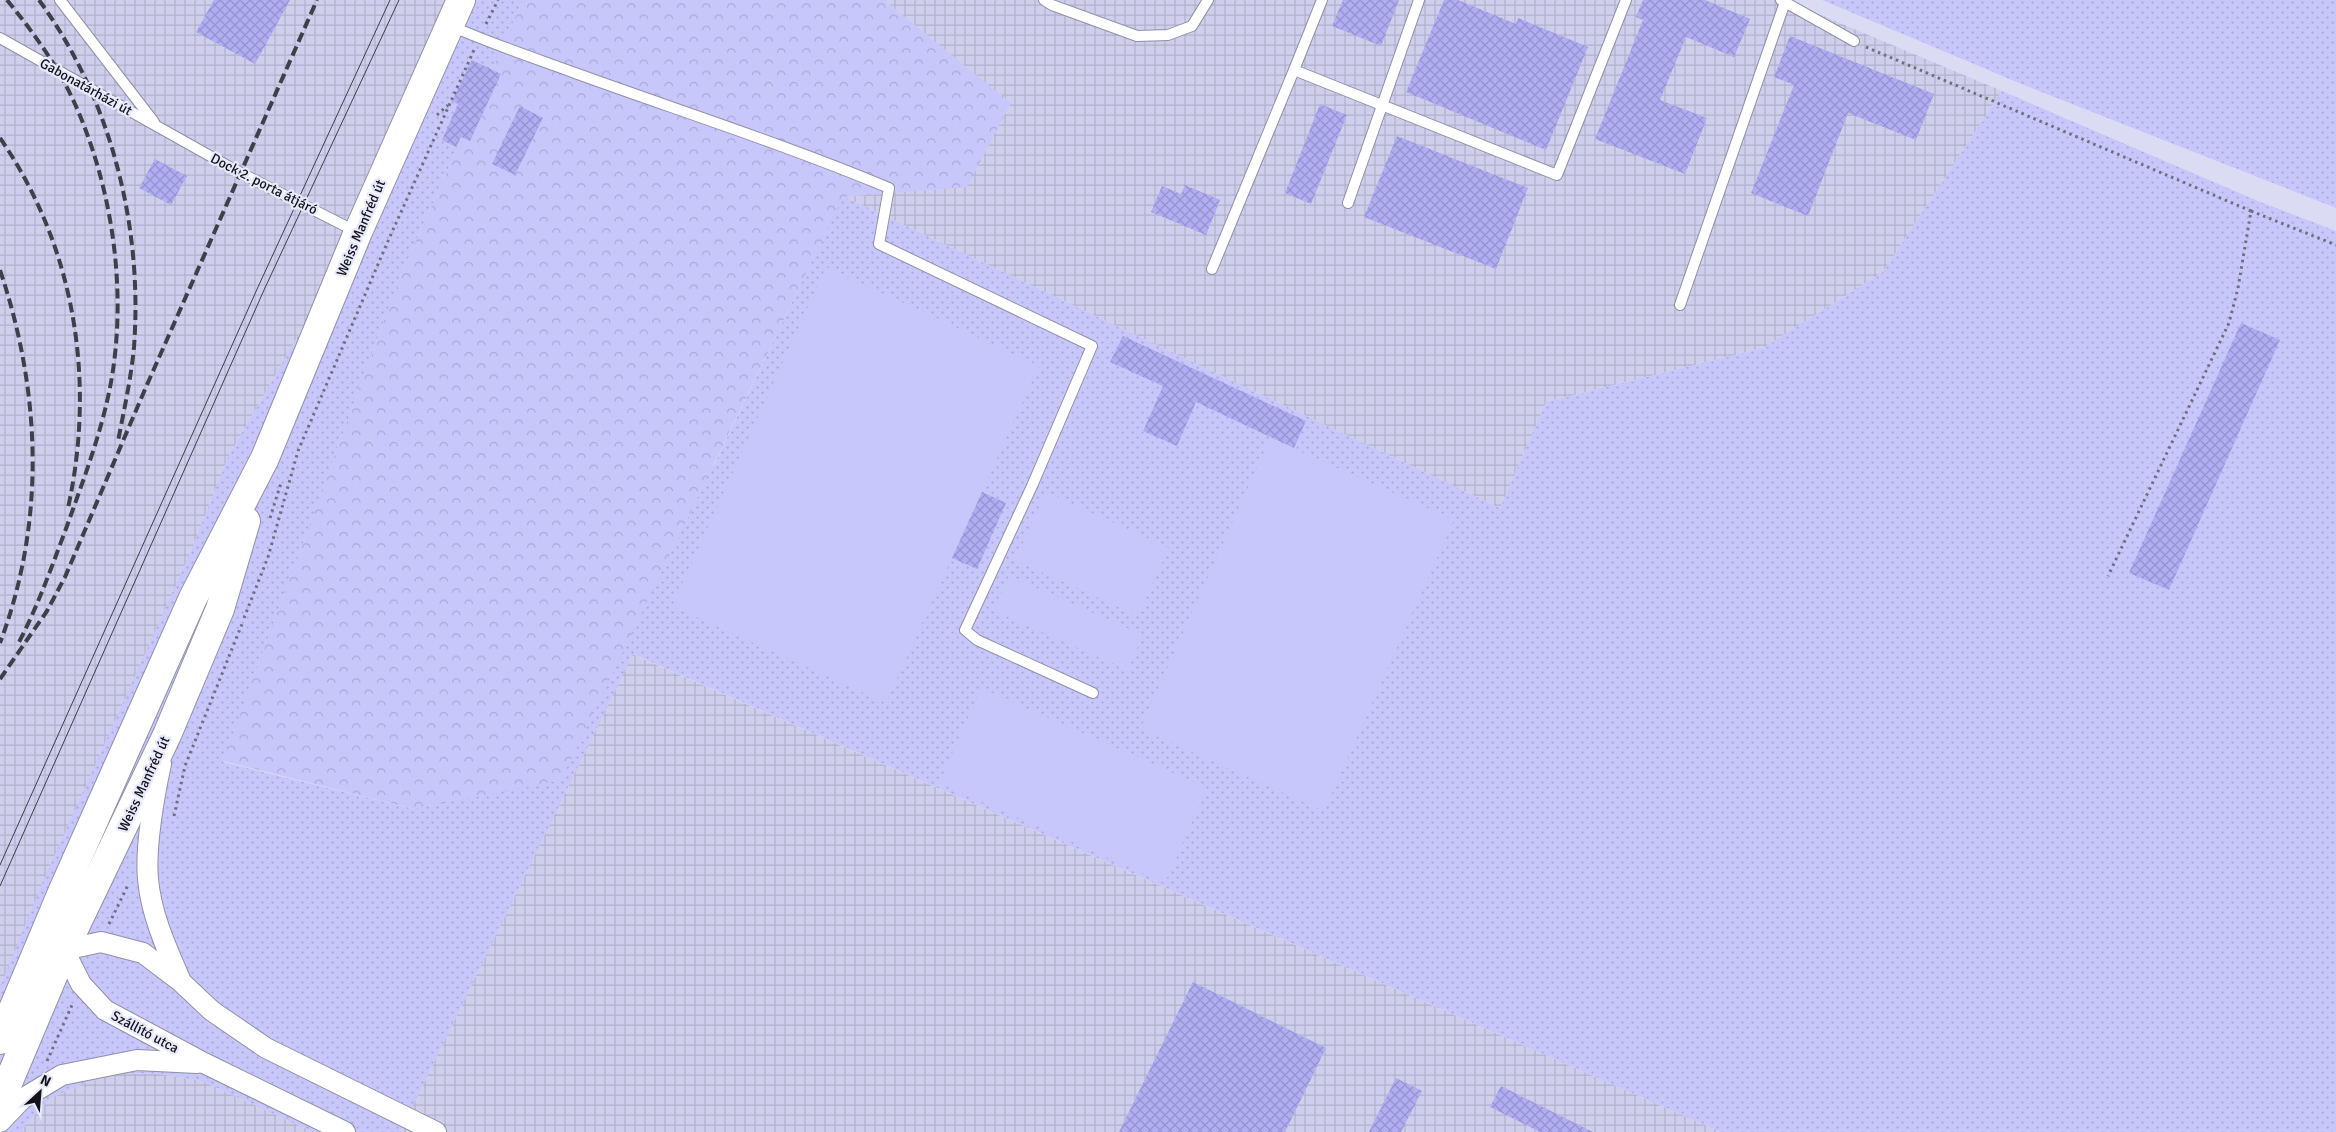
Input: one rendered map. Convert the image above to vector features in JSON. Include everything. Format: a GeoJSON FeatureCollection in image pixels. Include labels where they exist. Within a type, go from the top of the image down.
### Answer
{"type":"FeatureCollection","features":[{"type":"Feature","properties":{"kind":"main road","name":"Weiss Manfréd út"},"geometry":{"type":"LineString","coordinates":[[0,1102],[64,950],[167,735],[220,609],[274,468],[358,232],[461,0]]}},
{"type":"Feature","properties":{"kind":"main road","name":"Weiss Manfréd út"},"geometry":{"type":"LineString","coordinates":[[0,1040],[62,890],[192,598],[274,468]]}},
{"type":"Feature","properties":{"kind":"street"},"geometry":{"type":"LineString","coordinates":[[167,735],[155,792],[148,879],[160,934],[180,981]]}},
{"type":"Feature","properties":{"kind":"street"},"geometry":{"type":"LineString","coordinates":[[62,890],[64,950]]}},
{"type":"Feature","properties":{"kind":"street"},"geometry":{"type":"LineString","coordinates":[[27,976],[45,961],[64,950],[101,942],[143,953],[180,981],[212,1011],[266,1048],[415,1128],[436,1132]]}},
{"type":"Feature","properties":{"kind":"street","name":"Szállító utca"},"geometry":{"type":"LineString","coordinates":[[64,950],[81,984],[105,1010],[204,1063],[345,1132]]}},
{"type":"Feature","properties":{"kind":"street","name":"Szállító utca"},"geometry":{"type":"LineString","coordinates":[[0,1122],[22,1099],[62,1075],[137,1060],[204,1063]]}},
{"type":"Feature","properties":{"kind":"lane"},"geometry":{"type":"LineString","coordinates":[[60,0],[158,127]]}},
{"type":"Feature","properties":{"kind":"lane"},"geometry":{"type":"LineString","coordinates":[[1050,2],[1137,36],[1168,35],[1192,26],[1208,0]]}},
{"type":"Feature","properties":{"kind":"lane"},"geometry":{"type":"LineString","coordinates":[[1212,269],[1322,0]]}},
{"type":"Feature","properties":{"kind":"lane"},"geometry":{"type":"LineString","coordinates":[[1348,203],[1419,0]]}},
{"type":"Feature","properties":{"kind":"lane"},"geometry":{"type":"LineString","coordinates":[[1294,70],[1556,175],[1626,0]]}},
{"type":"Feature","properties":{"kind":"lane"},"geometry":{"type":"LineString","coordinates":[[1680,305],[1783,1],[1854,41]]}},
{"type":"Feature","properties":{"kind":"lane"},"geometry":{"type":"LineString","coordinates":[[450,26],[814,156],[889,188],[879,244],[1092,346],[1032,486],[966,630],[977,640],[1093,692]]}},
{"type":"Feature","properties":{"kind":"lane","name":"Gabonatárházi út"},"geometry":{"type":"LineString","coordinates":[[0,38],[172,135]]}},
{"type":"Feature","properties":{"kind":"lane","name":"Dock 2. porta átjáró"},"geometry":{"type":"LineString","coordinates":[[172,135],[263,185],[358,232]]}},
{"type":"Feature","properties":{"kind":"path"},"geometry":{"type":"LineString","coordinates":[[172,822],[185,766],[268,557],[298,451],[448,105],[498,0]]}},
{"type":"Feature","properties":{"kind":"path"},"geometry":{"type":"LineString","coordinates":[[1854,41],[1908,66],[2336,245]]}},
{"type":"Feature","properties":{"kind":"path"},"geometry":{"type":"LineString","coordinates":[[436,116],[448,105]]}},
{"type":"Feature","properties":{"kind":"path"},"geometry":{"type":"LineString","coordinates":[[2108,576],[2229,323],[2238,288],[2251,211]]}},
{"type":"Feature","properties":{"kind":"path"},"geometry":{"type":"LineString","coordinates":[[269,523],[274,468]]}},
{"type":"Feature","properties":{"kind":"shaded area"},"geometry":{"type":"Polygon","coordinates":[[[0,0],[461,0],[358,232],[228,457],[191,551],[0,987],[0,0]]]}},
{"type":"Feature","properties":{"kind":"shaded area"},"geometry":{"type":"Polygon","coordinates":[[[884,0],[1785,0],[2002,91],[1883,272],[1763,348],[1546,402],[1500,508],[843,196],[966,186],[1010,103],[884,0]]]}},
{"type":"Feature","properties":{"kind":"shaded area"},"geometry":{"type":"Polygon","coordinates":[[[632,654],[1721,1132],[400,1132],[632,654]]]}},
{"type":"Feature","properties":{"kind":"shaded area"},"geometry":{"type":"Polygon","coordinates":[[[124,1073],[160,1074],[202,1081],[313,1132],[22,1132],[25,1125],[51,1098],[85,1083],[124,1073]]]}},
{"type":"Feature","properties":{"kind":"green space"},"geometry":{"type":"Polygon","coordinates":[[[461,0],[523,0],[400,277],[223,762],[414,809],[714,465],[843,196],[1500,508],[1546,402],[1763,348],[1883,272],[2002,91],[2258,201],[2336,231],[2336,1132],[1721,1132],[633,654],[400,1132],[313,1132],[202,1081],[160,1074],[124,1073],[85,1083],[51,1098],[25,1125],[22,1132],[0,1132],[0,987],[43,881],[191,551],[228,457],[358,232],[461,0]]]}},
{"type":"Feature","properties":{"kind":"green space"},"geometry":{"type":"Polygon","coordinates":[[[523,0],[884,0],[1011,103],[967,187],[843,197],[561,780],[414,809],[223,761],[400,277],[523,0]]]}},
{"type":"Feature","properties":{"kind":"green space"},"geometry":{"type":"Polygon","coordinates":[[[1822,0],[2336,0],[2336,208],[2019,83],[1822,0]]]}},
{"type":"Feature","properties":{"kind":"green space"},"geometry":{"type":"Polygon","coordinates":[[[826,267],[1039,366],[886,703],[672,606],[826,267]]]}},
{"type":"Feature","properties":{"kind":"green space"},"geometry":{"type":"Polygon","coordinates":[[[1270,438],[1454,520],[1324,811],[1140,729],[1270,438]]]}},
{"type":"Feature","properties":{"kind":"green space"},"geometry":{"type":"Polygon","coordinates":[[[1046,492],[1169,548],[1138,616],[1015,560],[1046,492]]]}},
{"type":"Feature","properties":{"kind":"green space"},"geometry":{"type":"Polygon","coordinates":[[[1009,576],[1143,635],[1128,670],[994,611],[1009,576]]]}},
{"type":"Feature","properties":{"kind":"green space"},"geometry":{"type":"Polygon","coordinates":[[[981,688],[1207,788],[1165,883],[939,783],[981,688]]]}},
{"type":"Feature","properties":{"kind":"building"},"geometry":{"type":"Polygon","coordinates":[[[214,0],[290,0],[255,64],[196,32],[214,0]]]}},
{"type":"Feature","properties":{"kind":"building"},"geometry":{"type":"Polygon","coordinates":[[[1343,0],[1399,0],[1381,46],[1332,26],[1343,0]]]}},
{"type":"Feature","properties":{"kind":"building"},"geometry":{"type":"Polygon","coordinates":[[[1444,0],[1458,0],[1516,24],[1518,18],[1588,47],[1546,150],[1406,92],[1444,0]]]}},
{"type":"Feature","properties":{"kind":"building"},"geometry":{"type":"Polygon","coordinates":[[[1643,0],[1705,0],[1750,19],[1734,57],[1686,37],[1660,100],[1707,118],[1685,174],[1595,139],[1643,20],[1636,17],[1643,0]]]}},
{"type":"Feature","properties":{"kind":"building"},"geometry":{"type":"Polygon","coordinates":[[[1790,36],[1934,94],[1916,140],[1848,113],[1808,216],[1751,193],[1794,85],[1774,77],[1790,36]]]}},
{"type":"Feature","properties":{"kind":"building"},"geometry":{"type":"Polygon","coordinates":[[[472,60],[501,74],[470,141],[461,137],[456,147],[442,140],[458,104],[452,101],[472,60]]]}},
{"type":"Feature","properties":{"kind":"building"},"geometry":{"type":"Polygon","coordinates":[[[1320,104],[1347,115],[1311,204],[1285,193],[1320,104]]]}},
{"type":"Feature","properties":{"kind":"building"},"geometry":{"type":"Polygon","coordinates":[[[520,106],[543,118],[515,175],[492,164],[520,106]]]}},
{"type":"Feature","properties":{"kind":"building"},"geometry":{"type":"Polygon","coordinates":[[[1397,136],[1528,188],[1496,269],[1364,217],[1397,136]]]}},
{"type":"Feature","properties":{"kind":"building"},"geometry":{"type":"Polygon","coordinates":[[[155,159],[187,176],[171,205],[139,188],[155,159]]]}},
{"type":"Feature","properties":{"kind":"building"},"geometry":{"type":"Polygon","coordinates":[[[1185,185],[1220,200],[1206,235],[1151,212],[1162,186],[1181,194],[1185,185]]]}},
{"type":"Feature","properties":{"kind":"building"},"geometry":{"type":"Polygon","coordinates":[[[2241,323],[2280,340],[2169,590],[2129,573],[2241,323]]]}},
{"type":"Feature","properties":{"kind":"building"},"geometry":{"type":"Polygon","coordinates":[[[1123,336],[1306,421],[1294,448],[1196,402],[1177,446],[1143,431],[1163,386],[1110,362],[1123,336]]]}},
{"type":"Feature","properties":{"kind":"building"},"geometry":{"type":"Polygon","coordinates":[[[982,492],[1006,503],[977,569],[952,558],[982,492]]]}},
{"type":"Feature","properties":{"kind":"building"},"geometry":{"type":"Polygon","coordinates":[[[1193,982],[1326,1048],[1285,1132],[1119,1132],[1193,982]]]}},
{"type":"Feature","properties":{"kind":"building"},"geometry":{"type":"Polygon","coordinates":[[[1396,1078],[1422,1091],[1401,1132],[1369,1132],[1396,1078]]]}},
{"type":"Feature","properties":{"kind":"building"},"geometry":{"type":"Polygon","coordinates":[[[1501,1086],[1593,1132],[1540,1132],[1490,1107],[1501,1086]]]}},
{"type":"Feature","properties":{"kind":"tram line"},"geometry":{"type":"LineString","coordinates":[[0,865],[258,287],[390,0]]}},
{"type":"Feature","properties":{"kind":"tram line"},"geometry":{"type":"LineString","coordinates":[[0,886],[264,290],[399,0]]}},
{"type":"Feature","properties":{"kind":"railway"},"geometry":{"type":"LineString","coordinates":[[7,0],[61,76],[88,135],[98,167],[112,234],[118,303],[117,337],[113,370],[100,430],[50,571],[18,644]]}},
{"type":"Feature","properties":{"kind":"railway"},"geometry":{"type":"LineString","coordinates":[[39,0],[64,38],[85,79],[103,121],[117,165],[127,210],[133,256],[135,301],[134,347],[118,441]]}},
{"type":"Feature","properties":{"kind":"railway"},"geometry":{"type":"LineString","coordinates":[[0,679],[47,611],[65,577],[146,387],[317,0]]}},
{"type":"Feature","properties":{"kind":"railway"},"geometry":{"type":"LineString","coordinates":[[0,138],[26,180],[46,224],[62,269],[73,316],[79,363],[80,412],[76,460],[68,508]]}},
{"type":"Feature","properties":{"kind":"railway"},"geometry":{"type":"LineString","coordinates":[[0,270],[14,316],[24,363],[30,409],[33,457],[31,504],[25,550],[15,597],[0,643]]}}]}
